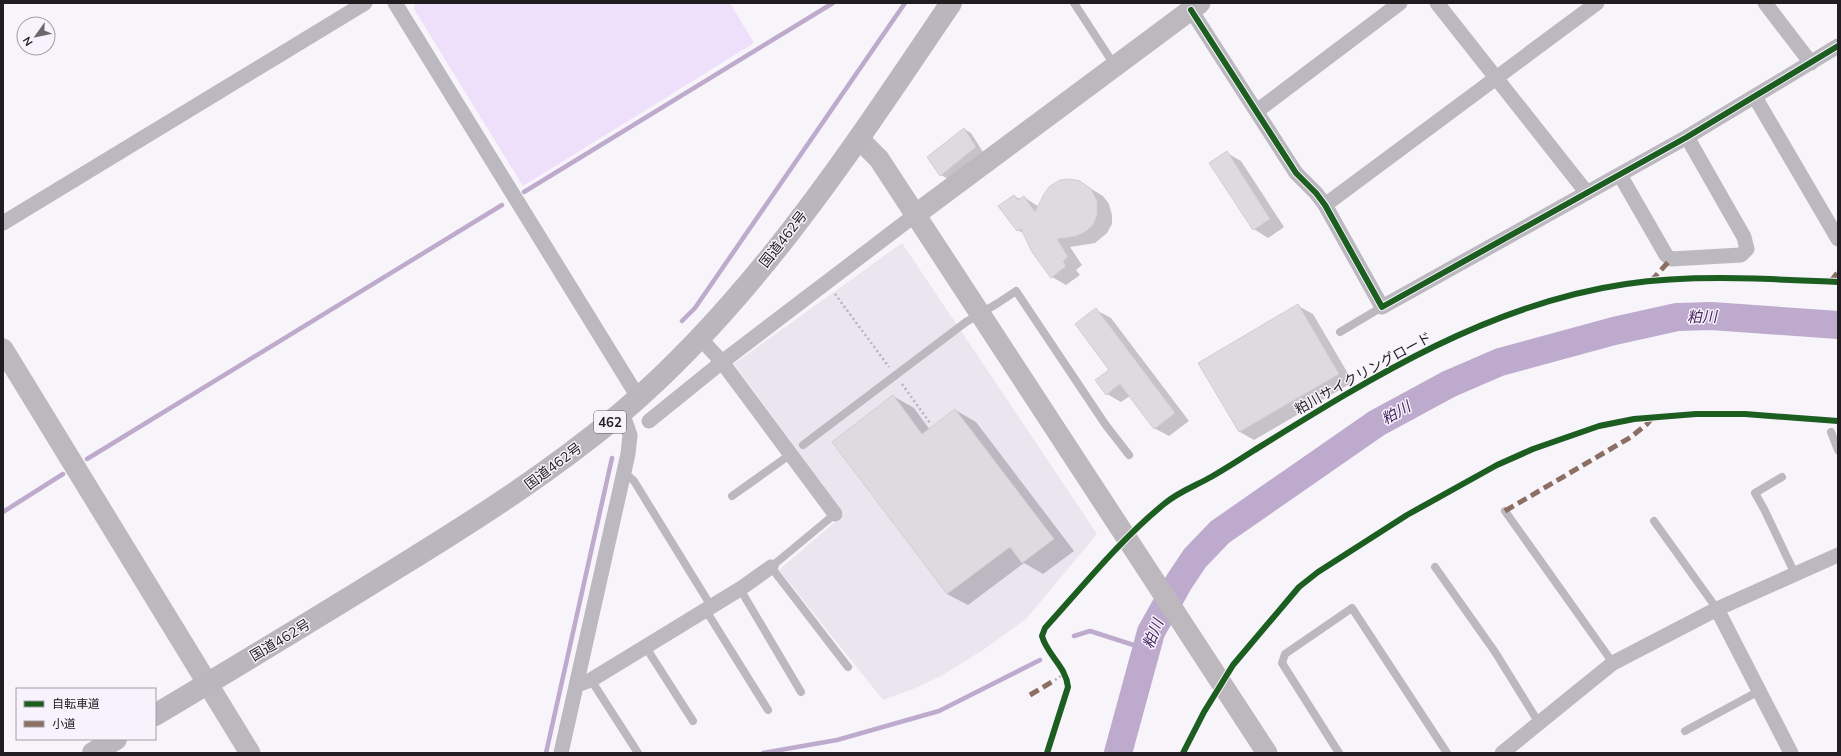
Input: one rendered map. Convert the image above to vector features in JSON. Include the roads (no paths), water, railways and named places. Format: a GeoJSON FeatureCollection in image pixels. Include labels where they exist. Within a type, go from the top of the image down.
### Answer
{"type":"FeatureCollection","features":[{"type":"Feature","properties":{"kind":"highway","name":"国道462号"},"geometry":{"type":"LineString","coordinates":[[156,714],[485,514],[562,460],[622,412],[700,338],[767,259],[859,139],[951,3]]}},
{"type":"Feature","properties":{"kind":"highway"},"geometry":{"type":"LineString","coordinates":[[93,753],[114,740]]}},
{"type":"Feature","properties":{"kind":"street"},"geometry":{"type":"LineString","coordinates":[[3,223],[365,3]]}},
{"type":"Feature","properties":{"kind":"street"},"geometry":{"type":"LineString","coordinates":[[395,3],[627,382],[638,397]]}},
{"type":"Feature","properties":{"kind":"street"},"geometry":{"type":"LineString","coordinates":[[1257,111],[1400,3]]}},
{"type":"Feature","properties":{"kind":"street"},"geometry":{"type":"LineString","coordinates":[[1437,3],[1497,77],[1587,193]]}},
{"type":"Feature","properties":{"kind":"street"},"geometry":{"type":"LineString","coordinates":[[1325,205],[1597,3]]}},
{"type":"Feature","properties":{"kind":"street"},"geometry":{"type":"LineString","coordinates":[[1765,3],[1811,63]]}},
{"type":"Feature","properties":{"kind":"street"},"geometry":{"type":"LineString","coordinates":[[649,421],[722,362],[826,282],[1196,7],[1257,111],[1296,173],[1316,193],[1325,205],[1382,307],[1687,137],[1838,46]]}},
{"type":"Feature","properties":{"kind":"street"},"geometry":{"type":"LineString","coordinates":[[1755,97],[1834,220],[1838,239]]}},
{"type":"Feature","properties":{"kind":"street"},"geometry":{"type":"LineString","coordinates":[[1620,175],[1666,255],[1671,259],[1741,254],[1747,249],[1744,238],[1687,137]]}},
{"type":"Feature","properties":{"kind":"street"},"geometry":{"type":"LineString","coordinates":[[859,139],[879,159],[1267,753]]}},
{"type":"Feature","properties":{"kind":"street"},"geometry":{"type":"LineString","coordinates":[[700,338],[722,362],[835,514]]}},
{"type":"Feature","properties":{"kind":"street"},"geometry":{"type":"LineString","coordinates":[[3,349],[250,753]]}},
{"type":"Feature","properties":{"kind":"street"},"geometry":{"type":"LineString","coordinates":[[561,753],[630,440],[628,426],[622,412]]}},
{"type":"Feature","properties":{"kind":"street"},"geometry":{"type":"LineString","coordinates":[[1502,753],[1613,663],[1717,609],[1838,555]]}},
{"type":"Feature","properties":{"kind":"street"},"geometry":{"type":"LineString","coordinates":[[577,685],[591,680],[740,589],[771,567]]}},
{"type":"Feature","properties":{"kind":"street"},"geometry":{"type":"LineString","coordinates":[[1717,609],[1791,753]]}},
{"type":"Feature","properties":{"kind":"lane"},"geometry":{"type":"LineString","coordinates":[[1074,3],[1115,66]]}},
{"type":"Feature","properties":{"kind":"lane"},"geometry":{"type":"LineString","coordinates":[[803,445],[966,322],[1016,291],[1105,424],[1129,455]]}},
{"type":"Feature","properties":{"kind":"lane"},"geometry":{"type":"LineString","coordinates":[[1340,332],[1382,307]]}},
{"type":"Feature","properties":{"kind":"lane"},"geometry":{"type":"LineString","coordinates":[[1831,432],[1838,450]]}},
{"type":"Feature","properties":{"kind":"lane"},"geometry":{"type":"LineString","coordinates":[[732,496],[791,454]]}},
{"type":"Feature","properties":{"kind":"lane"},"geometry":{"type":"LineString","coordinates":[[624,472],[634,481],[768,710]]}},
{"type":"Feature","properties":{"kind":"lane"},"geometry":{"type":"LineString","coordinates":[[1782,477],[1755,493],[1795,574]]}},
{"type":"Feature","properties":{"kind":"lane"},"geometry":{"type":"LineString","coordinates":[[1505,511],[1613,663]]}},
{"type":"Feature","properties":{"kind":"lane"},"geometry":{"type":"LineString","coordinates":[[835,514],[771,567],[848,667]]}},
{"type":"Feature","properties":{"kind":"lane"},"geometry":{"type":"LineString","coordinates":[[1654,521],[1717,609]]}},
{"type":"Feature","properties":{"kind":"lane"},"geometry":{"type":"LineString","coordinates":[[1435,566],[1495,652],[1539,723]]}},
{"type":"Feature","properties":{"kind":"lane"},"geometry":{"type":"LineString","coordinates":[[740,589],[801,692]]}},
{"type":"Feature","properties":{"kind":"lane"},"geometry":{"type":"LineString","coordinates":[[1339,753],[1282,662],[1285,654],[1352,608],[1447,753]]}},
{"type":"Feature","properties":{"kind":"lane"},"geometry":{"type":"LineString","coordinates":[[645,646],[693,722]]}},
{"type":"Feature","properties":{"kind":"lane"},"geometry":{"type":"LineString","coordinates":[[591,680],[638,753]]}},
{"type":"Feature","properties":{"kind":"lane"},"geometry":{"type":"LineString","coordinates":[[1685,731],[1758,691]]}},
{"type":"Feature","properties":{"kind":"waterway"},"geometry":{"type":"LineString","coordinates":[[524,192],[833,3]]}},
{"type":"Feature","properties":{"kind":"waterway"},"geometry":{"type":"LineString","coordinates":[[682,321],[695,308],[905,3]]}},
{"type":"Feature","properties":{"kind":"waterway"},"geometry":{"type":"LineString","coordinates":[[87,459],[502,205]]}},
{"type":"Feature","properties":{"kind":"waterway","name":"粕川"},"geometry":{"type":"LineString","coordinates":[[1118,753],[1151,632],[1179,582],[1195,558],[1220,532],[1377,423],[1449,384],[1500,362],[1614,331],[1677,317],[1711,316],[1838,325]]}},
{"type":"Feature","properties":{"kind":"waterway"},"geometry":{"type":"LineString","coordinates":[[546,753],[612,458]]}},
{"type":"Feature","properties":{"kind":"waterway"},"geometry":{"type":"LineString","coordinates":[[3,512],[63,474]]}},
{"type":"Feature","properties":{"kind":"waterway"},"geometry":{"type":"LineString","coordinates":[[1074,636],[1090,631],[1146,649]]}},
{"type":"Feature","properties":{"kind":"waterway"},"geometry":{"type":"LineString","coordinates":[[763,753],[837,740],[939,711],[1040,660]]}}]}
